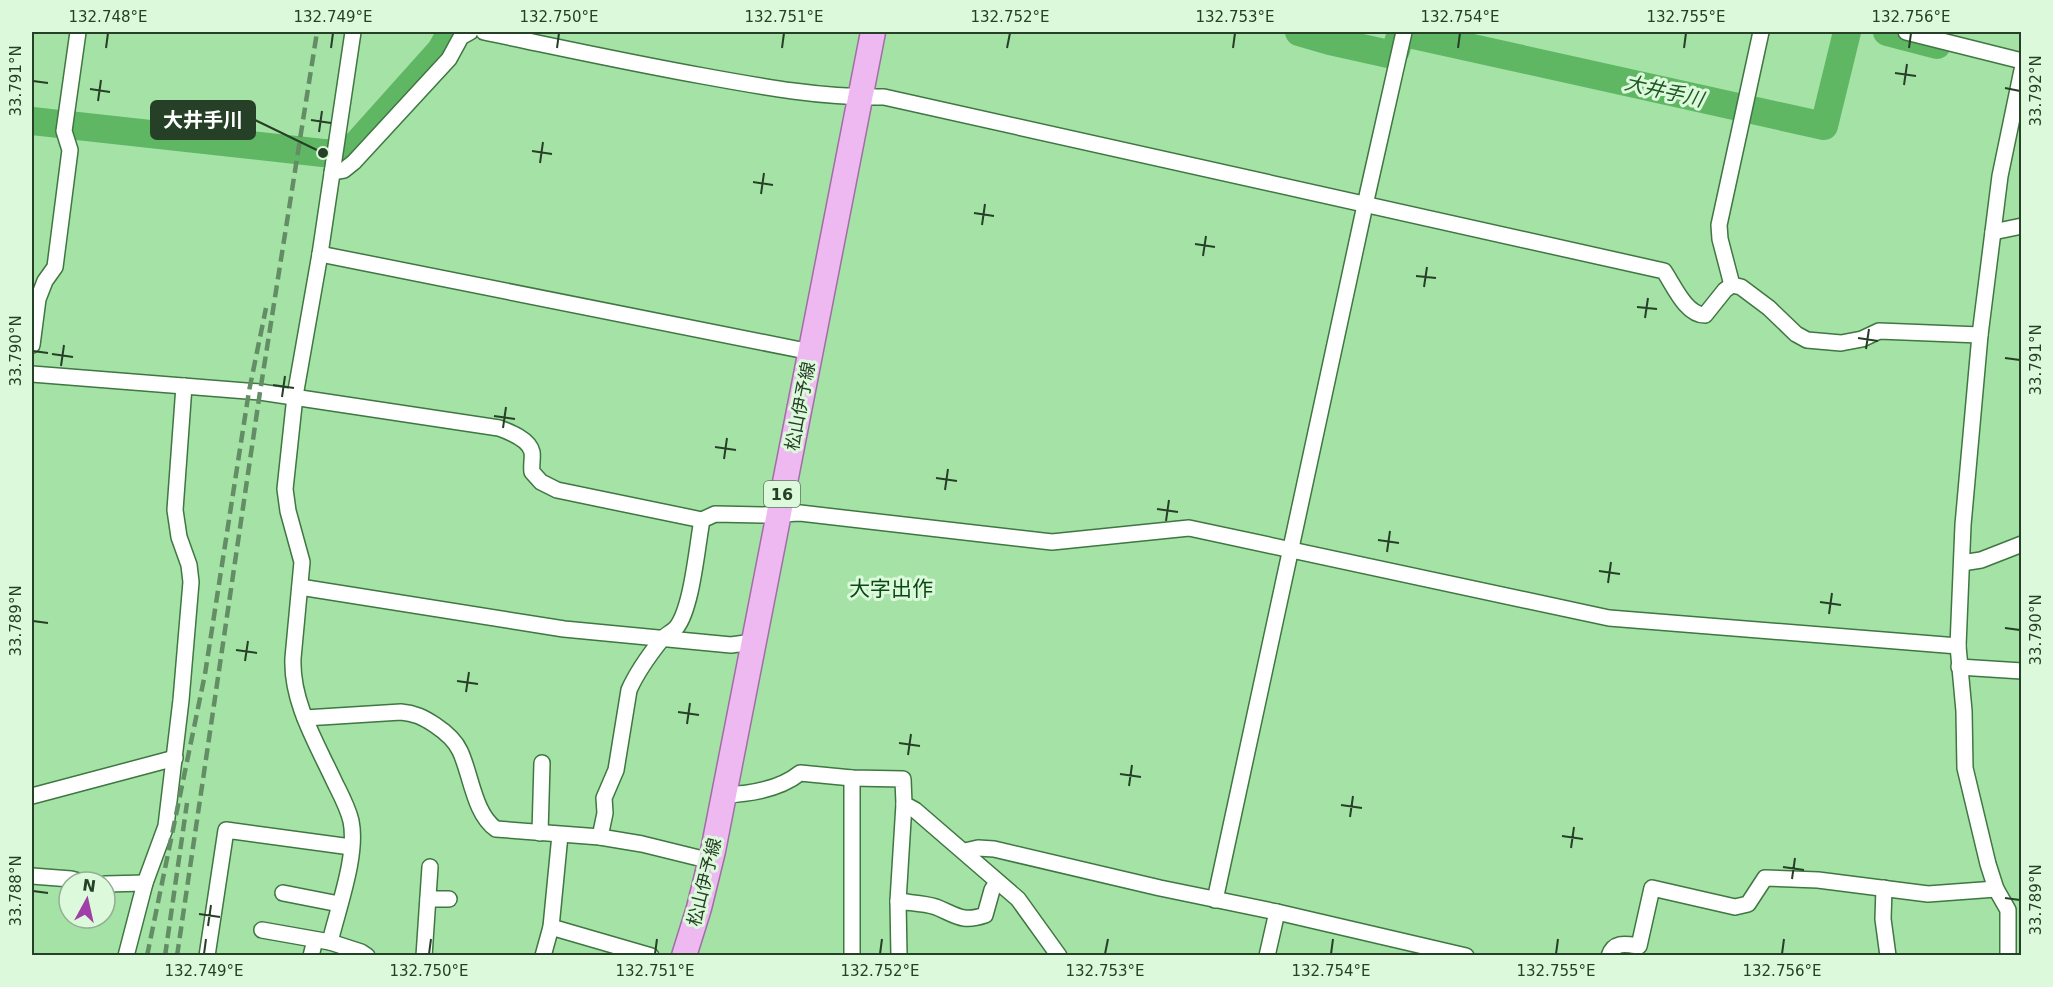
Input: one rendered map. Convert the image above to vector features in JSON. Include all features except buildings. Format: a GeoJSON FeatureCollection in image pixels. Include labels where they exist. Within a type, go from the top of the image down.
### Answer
{"type":"FeatureCollection","features":[{"type":"Feature","properties":{"kind":"main road","name":"松山伊予線"},"geometry":{"type":"LineString","coordinates":[[684,956],[711,861],[873,32]]}},
{"type":"Feature","properties":{"kind":"street"},"geometry":{"type":"LineString","coordinates":[[32,345],[38,299],[45,281],[55,267],[70,150],[64,131],[78,32]]}},
{"type":"Feature","properties":{"kind":"street"},"geometry":{"type":"LineString","coordinates":[[330,942],[346,880],[352,839],[351,821],[305,718],[292,673],[302,562],[288,511],[285,489],[295,396],[320,254],[353,32]]}},
{"type":"Feature","properties":{"kind":"street"},"geometry":{"type":"LineString","coordinates":[[334,160],[344,170],[354,162],[449,59],[461,37],[470,32]]}},
{"type":"Feature","properties":{"kind":"street"},"geometry":{"type":"LineString","coordinates":[[484,32],[748,85],[842,98],[884,97],[1664,271],[1690,310],[1697,315],[1706,315],[1725,290],[1732,285]]}},
{"type":"Feature","properties":{"kind":"street"},"geometry":{"type":"LineString","coordinates":[[1215,900],[1404,32]]}},
{"type":"Feature","properties":{"kind":"street"},"geometry":{"type":"LineString","coordinates":[[1732,285],[1720,239],[1719,225],[1761,32]]}},
{"type":"Feature","properties":{"kind":"street"},"geometry":{"type":"LineString","coordinates":[[1906,32],[2022,61]]}},
{"type":"Feature","properties":{"kind":"street"},"geometry":{"type":"LineString","coordinates":[[2008,956],[2015,910],[1996,889],[1965,768],[1964,711],[1958,646],[1963,525],[1980,335],[2000,176],[2022,70]]}},
{"type":"Feature","properties":{"kind":"street"},"geometry":{"type":"LineString","coordinates":[[1993,232],[2022,226]]}},
{"type":"Feature","properties":{"kind":"street"},"geometry":{"type":"LineString","coordinates":[[320,254],[810,352]]}},
{"type":"Feature","properties":{"kind":"street"},"geometry":{"type":"LineString","coordinates":[[1732,285],[1741,288],[1769,308],[1796,334],[1807,340],[1841,343],[1862,339],[1880,331],[1980,335]]}},
{"type":"Feature","properties":{"kind":"street"},"geometry":{"type":"LineString","coordinates":[[32,374],[295,396],[499,428],[528,444],[532,459],[532,472],[541,482],[556,490],[702,520],[715,514],[800,513],[1052,542],[1189,528],[1609,618],[1958,646]]}},
{"type":"Feature","properties":{"kind":"street"},"geometry":{"type":"LineString","coordinates":[[126,956],[145,883],[166,826],[175,758],[190,582],[189,565],[179,537],[175,510],[184,386]]}},
{"type":"Feature","properties":{"kind":"street"},"geometry":{"type":"LineString","coordinates":[[600,837],[605,813],[604,798],[616,770],[629,690],[633,680],[663,638],[676,628],[684,616],[702,520]]}},
{"type":"Feature","properties":{"kind":"street"},"geometry":{"type":"LineString","coordinates":[[1962,563],[1981,560],[2022,544]]}},
{"type":"Feature","properties":{"kind":"street"},"geometry":{"type":"LineString","coordinates":[[300,586],[564,629],[731,645],[753,642]]}},
{"type":"Feature","properties":{"kind":"street"},"geometry":{"type":"LineString","coordinates":[[1959,667],[2022,671]]}},
{"type":"Feature","properties":{"kind":"street"},"geometry":{"type":"LineString","coordinates":[[305,718],[401,712],[413,713],[424,718],[445,733],[460,750],[482,813],[488,824],[496,829],[600,837],[642,844],[711,861]]}},
{"type":"Feature","properties":{"kind":"street"},"geometry":{"type":"LineString","coordinates":[[32,796],[175,758]]}},
{"type":"Feature","properties":{"kind":"street"},"geometry":{"type":"LineString","coordinates":[[540,833],[542,763]]}},
{"type":"Feature","properties":{"kind":"street"},"geometry":{"type":"LineString","coordinates":[[724,795],[753,793],[791,780],[800,772],[852,778],[903,779],[898,956]]}},
{"type":"Feature","properties":{"kind":"street"},"geometry":{"type":"LineString","coordinates":[[852,778],[852,956]]}},
{"type":"Feature","properties":{"kind":"street"},"geometry":{"type":"LineString","coordinates":[[904,804],[915,810],[965,851],[1018,899],[1059,956]]}},
{"type":"Feature","properties":{"kind":"street"},"geometry":{"type":"LineString","coordinates":[[207,956],[226,830],[351,847]]}},
{"type":"Feature","properties":{"kind":"street"},"geometry":{"type":"LineString","coordinates":[[543,956],[550,927],[560,835]]}},
{"type":"Feature","properties":{"kind":"street"},"geometry":{"type":"LineString","coordinates":[[965,851],[978,848],[994,849],[1466,956]]}},
{"type":"Feature","properties":{"kind":"street"},"geometry":{"type":"LineString","coordinates":[[424,956],[430,867]]}},
{"type":"Feature","properties":{"kind":"street"},"geometry":{"type":"LineString","coordinates":[[32,876],[57,878]]}},
{"type":"Feature","properties":{"kind":"street"},"geometry":{"type":"LineString","coordinates":[[1609,956],[1611,950],[1617,945],[1639,945],[1652,888],[1735,907],[1749,904],[1765,878],[1818,879],[1928,894],[1996,889]]}},
{"type":"Feature","properties":{"kind":"street"},"geometry":{"type":"LineString","coordinates":[[898,901],[934,907],[963,919],[974,919],[985,915],[992,890],[997,882]]}},
{"type":"Feature","properties":{"kind":"street"},"geometry":{"type":"LineString","coordinates":[[117,884],[145,883]]}},
{"type":"Feature","properties":{"kind":"street"},"geometry":{"type":"LineString","coordinates":[[1884,888],[1883,919],[1888,956]]}},
{"type":"Feature","properties":{"kind":"street"},"geometry":{"type":"LineString","coordinates":[[283,893],[339,904]]}},
{"type":"Feature","properties":{"kind":"street"},"geometry":{"type":"LineString","coordinates":[[428,899],[449,899]]}},
{"type":"Feature","properties":{"kind":"street"},"geometry":{"type":"LineString","coordinates":[[1267,956],[1277,912]]}},
{"type":"Feature","properties":{"kind":"street"},"geometry":{"type":"LineString","coordinates":[[550,927],[651,956]]}},
{"type":"Feature","properties":{"kind":"street"},"geometry":{"type":"LineString","coordinates":[[262,930],[330,942],[367,956]]}},
{"type":"Feature","properties":{"kind":"street"},"geometry":{"type":"LineString","coordinates":[[311,956],[315,940]]}},
{"type":"Feature","properties":{"kind":"waterway","name":"大井手川"},"geometry":{"type":"LineString","coordinates":[[32,121],[323,153],[344,153],[355,146],[441,50],[451,32]]}},
{"type":"Feature","properties":{"kind":"waterway","name":"大井手川"},"geometry":{"type":"LineString","coordinates":[[1299,32],[1393,55],[1401,32]]}},
{"type":"Feature","properties":{"kind":"waterway","name":"大井手川"},"geometry":{"type":"LineString","coordinates":[[1409,34],[1824,126],[1847,32]]}},
{"type":"Feature","properties":{"kind":"waterway","name":"大井手川"},"geometry":{"type":"LineString","coordinates":[[1887,32],[1937,45]]}},
{"type":"Feature","properties":{"kind":"railway"},"geometry":{"type":"LineString","coordinates":[[177,956],[260,392],[317,32]]}},
{"type":"Feature","properties":{"kind":"railway"},"geometry":{"type":"LineString","coordinates":[[147,956],[205,674],[249,391],[266,308]]}},
{"type":"Feature","properties":{"kind":"railway"},"geometry":{"type":"LineString","coordinates":[[165,956],[187,803]]}},
{"type":"Feature","properties":{"kind":"place","name":"大井手川"},"geometry":{"type":"Point","coordinates":[323,153]}},
{"type":"Feature","properties":{"kind":"district","name":"大字出作"},"geometry":{"type":"Point","coordinates":[891,589]}}]}
